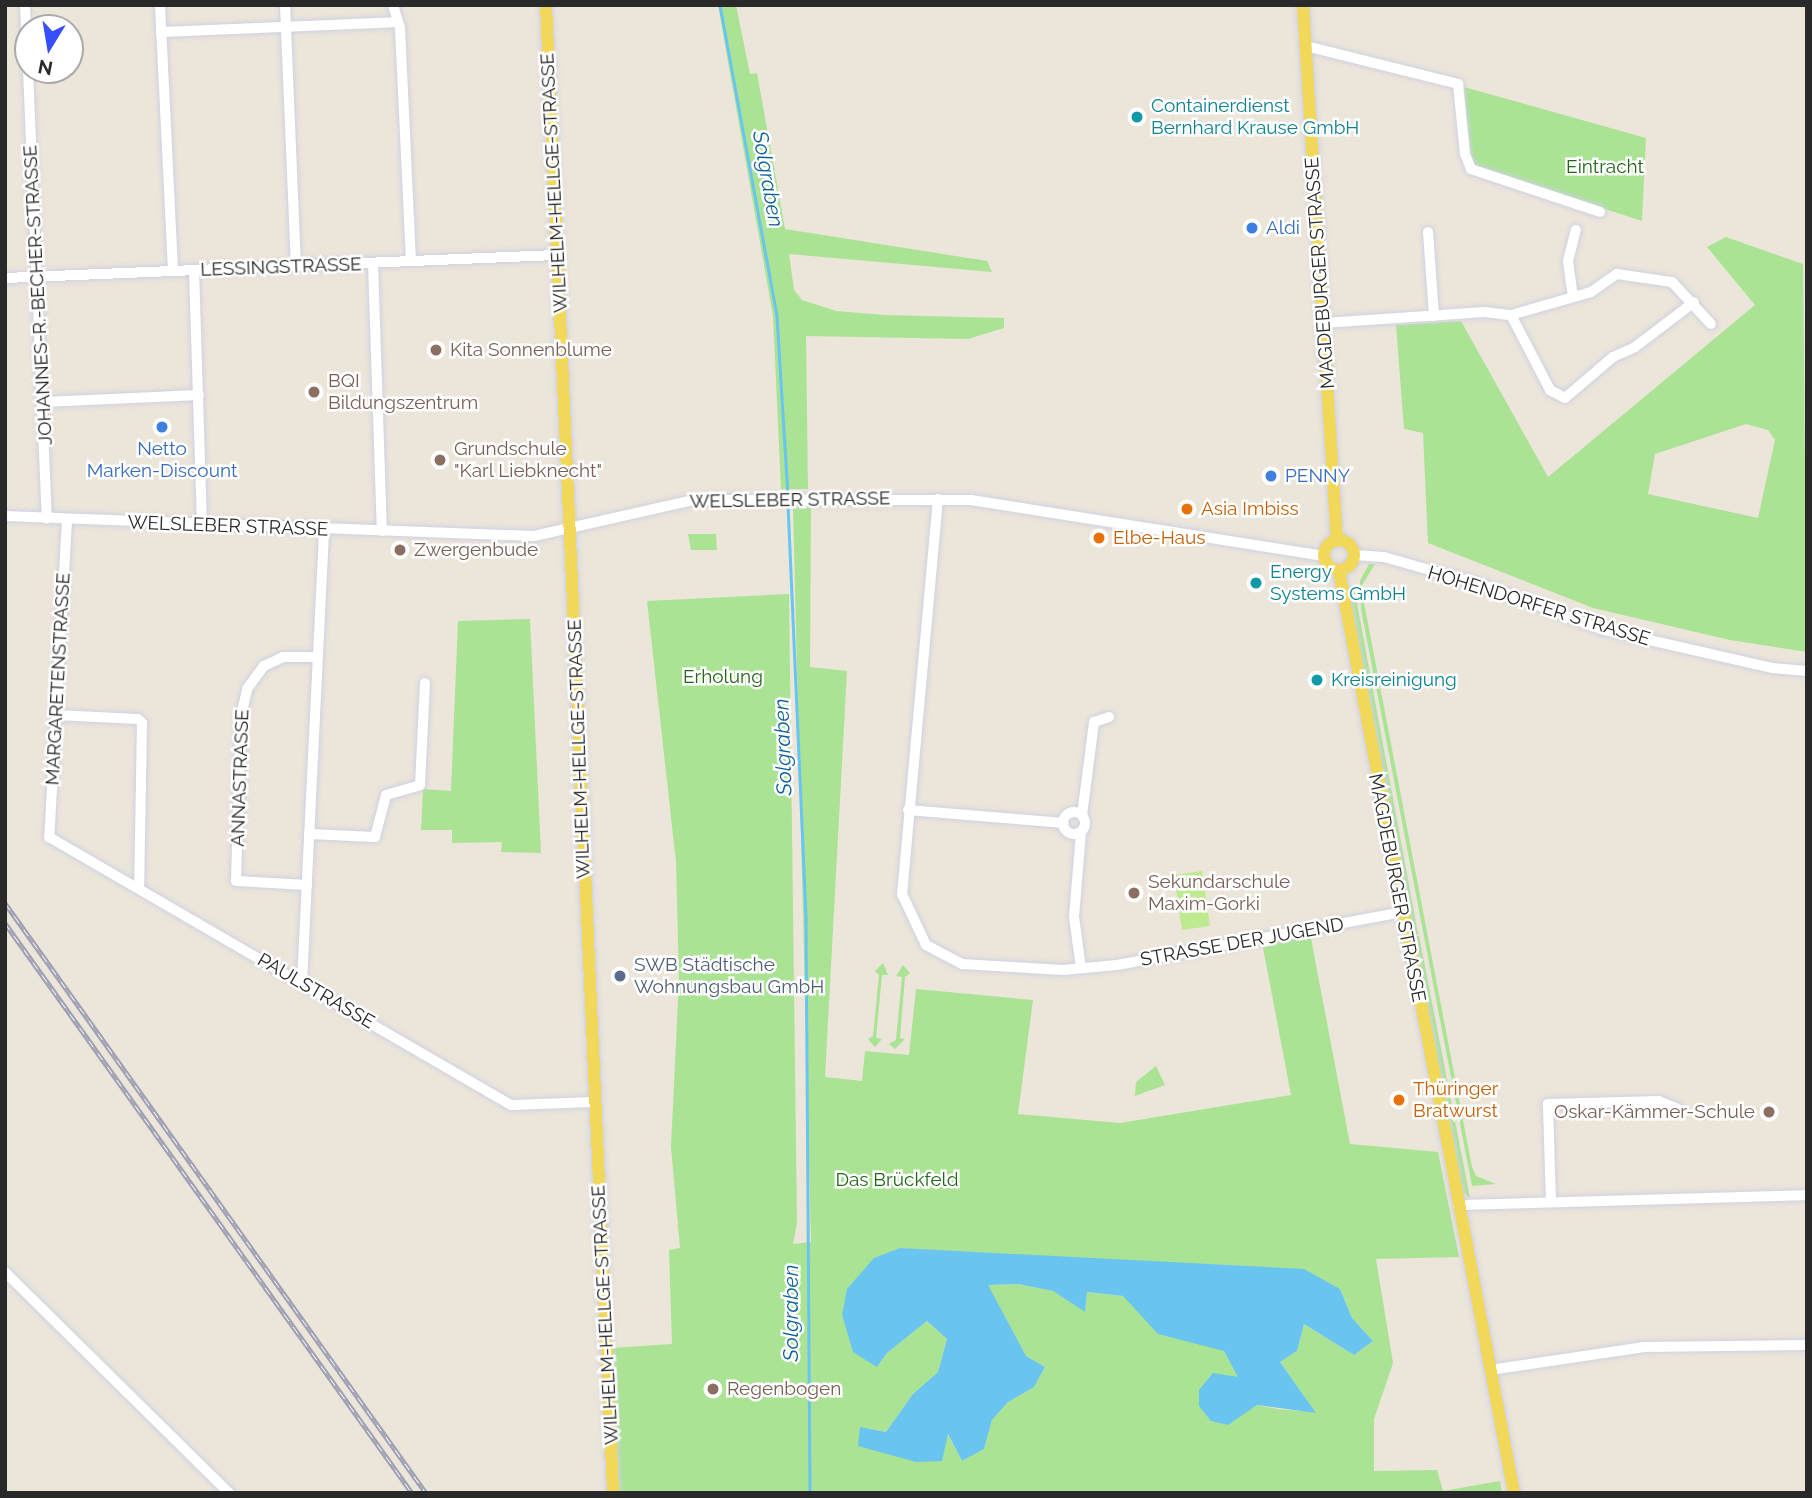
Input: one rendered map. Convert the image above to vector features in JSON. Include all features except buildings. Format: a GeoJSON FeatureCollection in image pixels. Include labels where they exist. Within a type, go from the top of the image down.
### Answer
{"type":"FeatureCollection","features":[{"type":"Feature","properties":{"kind":"main road","name":"WILHELM-HELLGE-STRASSE"},"geometry":{"type":"LineString","coordinates":[[546,5],[613,1493]]}},
{"type":"Feature","properties":{"kind":"main road","name":"MAGDEBURGER STRASSE"},"geometry":{"type":"LineString","coordinates":[[1303,5],[1337,541]]}},
{"type":"Feature","properties":{"kind":"main road"},"geometry":{"type":"LineString","coordinates":[[1337,541],[1350,545],[1354,555],[1350,565],[1339,570],[1329,567],[1324,556],[1328,544],[1337,541]]}},
{"type":"Feature","properties":{"kind":"main road","name":"MAGDEBURGER STRASSE"},"geometry":{"type":"LineString","coordinates":[[1339,570],[1514,1493]]}},
{"type":"Feature","properties":{"kind":"street"},"geometry":{"type":"LineString","coordinates":[[160,5],[173,271]]}},
{"type":"Feature","properties":{"kind":"street"},"geometry":{"type":"LineString","coordinates":[[285,5],[296,266]]}},
{"type":"Feature","properties":{"kind":"street"},"geometry":{"type":"LineString","coordinates":[[393,5],[400,28],[411,261]]}},
{"type":"Feature","properties":{"kind":"street"},"geometry":{"type":"LineString","coordinates":[[161,32],[396,22]]}},
{"type":"Feature","properties":{"kind":"street"},"geometry":{"type":"LineString","coordinates":[[1306,46],[1458,85],[1471,169],[1601,212]]}},
{"type":"Feature","properties":{"kind":"street","name":"JOHANNES-R.-BECHER-STRASSE"},"geometry":{"type":"LineString","coordinates":[[29,84],[39,276],[47,519]]}},
{"type":"Feature","properties":{"kind":"street"},"geometry":{"type":"LineString","coordinates":[[1573,297],[1568,261],[1576,230]]}},
{"type":"Feature","properties":{"kind":"street"},"geometry":{"type":"LineString","coordinates":[[1428,232],[1434,316]]}},
{"type":"Feature","properties":{"kind":"street","name":"LESSINGSTRASSE"},"geometry":{"type":"LineString","coordinates":[[5,278],[557,255]]}},
{"type":"Feature","properties":{"kind":"street"},"geometry":{"type":"LineString","coordinates":[[373,263],[382,531]]}},
{"type":"Feature","properties":{"kind":"street"},"geometry":{"type":"LineString","coordinates":[[194,270],[202,525]]}},
{"type":"Feature","properties":{"kind":"street"},"geometry":{"type":"LineString","coordinates":[[1324,323],[1434,316],[1511,315],[1591,292],[1617,274],[1672,282],[1694,302],[1712,324]]}},
{"type":"Feature","properties":{"kind":"street"},"geometry":{"type":"LineString","coordinates":[[1511,315],[1550,390],[1565,398],[1613,357],[1635,347],[1694,302]]}},
{"type":"Feature","properties":{"kind":"street"},"geometry":{"type":"LineString","coordinates":[[44,402],[199,395]]}},
{"type":"Feature","properties":{"kind":"street","name":"WELSLEBER STRASSE"},"geometry":{"type":"LineString","coordinates":[[5,516],[534,536],[569,531],[669,504],[786,498],[938,499],[1008,503],[1324,556]]}},
{"type":"Feature","properties":{"kind":"street","name":"STRASSE DER JUGEND"},"geometry":{"type":"LineString","coordinates":[[938,499],[902,894],[926,945],[962,964],[1081,968],[1402,912]]}},
{"type":"Feature","properties":{"kind":"street","name":"MARGARETENSTRASSE"},"geometry":{"type":"LineString","coordinates":[[49,837],[67,520]]}},
{"type":"Feature","properties":{"kind":"street"},"geometry":{"type":"LineString","coordinates":[[302,982],[324,529]]}},
{"type":"Feature","properties":{"kind":"street","name":"HOHENDORFER STRASSE"},"geometry":{"type":"LineString","coordinates":[[1354,555],[1384,557],[1486,586],[1601,629],[1772,668],[1807,671]]}},
{"type":"Feature","properties":{"kind":"street","name":"ANNASTRASSE"},"geometry":{"type":"LineString","coordinates":[[307,885],[236,881],[240,716],[247,689],[264,666],[283,657],[318,657]]}},
{"type":"Feature","properties":{"kind":"street"},"geometry":{"type":"LineString","coordinates":[[309,834],[375,837],[386,795],[420,785],[425,683]]}},
{"type":"Feature","properties":{"kind":"street"},"geometry":{"type":"LineString","coordinates":[[56,715],[138,719],[142,723],[139,888]]}},
{"type":"Feature","properties":{"kind":"street"},"geometry":{"type":"LineString","coordinates":[[1081,968],[1074,917],[1081,832],[1086,822],[1083,815],[1094,722],[1109,717]]}},
{"type":"Feature","properties":{"kind":"street"},"geometry":{"type":"LineString","coordinates":[[908,810],[1063,823]]}},
{"type":"Feature","properties":{"kind":"street"},"geometry":{"type":"LineString","coordinates":[[1063,823],[1070,813],[1083,815]]}},
{"type":"Feature","properties":{"kind":"street"},"geometry":{"type":"LineString","coordinates":[[1063,823],[1069,833],[1081,832]]}},
{"type":"Feature","properties":{"kind":"street","name":"PAULSTRASSE"},"geometry":{"type":"LineString","coordinates":[[49,837],[510,1105],[594,1102]]}},
{"type":"Feature","properties":{"kind":"street"},"geometry":{"type":"LineString","coordinates":[[1551,1202],[1548,1104],[1659,1101],[1678,1109]]}},
{"type":"Feature","properties":{"kind":"street"},"geometry":{"type":"LineString","coordinates":[[1458,1205],[1807,1195]]}},
{"type":"Feature","properties":{"kind":"street"},"geometry":{"type":"LineString","coordinates":[[5,1272],[229,1493]]}},
{"type":"Feature","properties":{"kind":"street"},"geometry":{"type":"LineString","coordinates":[[1490,1370],[1644,1348],[1807,1345]]}},
{"type":"Feature","properties":{"kind":"green space"},"geometry":{"type":"Polygon","coordinates":[[[718,5],[736,5],[750,74],[757,73],[785,229],[987,261],[992,272],[789,254],[794,290],[802,300],[836,311],[1004,318],[1004,328],[968,339],[806,336],[808,489],[781,489],[773,316],[718,5]]]}},
{"type":"Feature","properties":{"kind":"green space","name":"Eintracht"},"geometry":{"type":"Polygon","coordinates":[[[1464,87],[1646,138],[1642,221],[1472,166],[1464,87]]]}},
{"type":"Feature","properties":{"kind":"green space"},"geometry":{"type":"Polygon","coordinates":[[[1726,237],[1803,264],[1807,652],[1730,640],[1593,608],[1428,543],[1423,433],[1404,429],[1396,325],[1461,321],[1548,477],[1755,305],[1707,247],[1726,237]],[[1746,424],[1655,454],[1648,494],[1758,518],[1775,440],[1768,430],[1746,424]]]}},
{"type":"Feature","properties":{"kind":"green space"},"geometry":{"type":"Polygon","coordinates":[[[793,507],[811,507],[810,667],[847,671],[825,1077],[862,1081],[865,1051],[909,1055],[916,989],[1033,1000],[1018,1114],[1120,1123],[1291,1095],[1261,937],[1309,928],[1350,1144],[1438,1152],[1459,1257],[1376,1259],[1393,1363],[1374,1419],[1374,1471],[1437,1470],[1443,1491],[1500,1481],[1502,1493],[619,1493],[611,1348],[672,1344],[669,1250],[680,1248],[671,1147],[679,980],[676,862],[647,601],[789,594],[797,1223],[793,1244],[811,1242],[793,507]],[[900,1248],[877,1367],[887,1353],[927,1321],[947,1339],[938,1372],[913,1394],[886,1432],[860,1427],[942,1461],[947,1433],[962,1461],[984,1449],[992,1420],[1008,1402],[1034,1387],[1045,1367],[1026,1356],[987,1285],[1018,1284],[1053,1291],[1085,1311],[1087,1292],[1123,1296],[1224,1351],[1257,1405],[1315,1412],[1280,1362],[1297,1351],[1304,1324],[1354,1355],[1373,1341],[1352,1318],[1340,1289],[900,1248]]]}},
{"type":"Feature","properties":{"kind":"green space"},"geometry":{"type":"Polygon","coordinates":[[[688,534],[716,534],[717,550],[691,550],[688,534]]]}},
{"type":"Feature","properties":{"kind":"green space"},"geometry":{"type":"Polygon","coordinates":[[[1369,564],[1375,564],[1361,587],[1472,1167],[1476,1176],[1496,1184],[1472,1186],[1361,609],[1360,581],[1369,564]]]}},
{"type":"Feature","properties":{"kind":"green space"},"geometry":{"type":"Polygon","coordinates":[[[1355,585],[1418,934],[1411,935],[1347,586],[1355,585]]]}},
{"type":"Feature","properties":{"kind":"green space"},"geometry":{"type":"Polygon","coordinates":[[[530,619],[541,853],[501,852],[502,842],[452,843],[452,830],[421,830],[423,789],[451,791],[458,621],[530,619]]]}},
{"type":"Feature","properties":{"kind":"green space"},"geometry":{"type":"Polygon","coordinates":[[[1202,871],[1210,926],[1182,930],[1174,875],[1202,871]]]}},
{"type":"Feature","properties":{"kind":"green space"},"geometry":{"type":"Polygon","coordinates":[[[1419,936],[1470,1198],[1463,1192],[1411,937],[1419,936]]]}},
{"type":"Feature","properties":{"kind":"green space"},"geometry":{"type":"Polygon","coordinates":[[[883,963],[888,975],[882,975],[876,1038],[882,1039],[875,1047],[868,1039],[873,1036],[879,975],[875,971],[883,963]]]}},
{"type":"Feature","properties":{"kind":"green space"},"geometry":{"type":"Polygon","coordinates":[[[903,965],[910,973],[905,977],[900,1038],[905,1039],[895,1049],[889,1044],[896,1040],[902,977],[896,976],[903,965]]]}},
{"type":"Feature","properties":{"kind":"green space"},"geometry":{"type":"Polygon","coordinates":[[[1156,1066],[1165,1085],[1135,1096],[1136,1082],[1156,1066]]]}},
{"type":"Feature","properties":{"kind":"water"},"geometry":{"type":"Polygon","coordinates":[[[900,1248],[1304,1269],[1340,1289],[1352,1318],[1373,1341],[1354,1355],[1304,1324],[1297,1351],[1280,1362],[1316,1413],[1257,1405],[1228,1425],[1211,1421],[1199,1406],[1199,1390],[1213,1373],[1238,1377],[1224,1351],[1158,1334],[1123,1296],[1087,1292],[1085,1312],[1053,1291],[1018,1284],[988,1285],[1026,1356],[1045,1367],[1034,1387],[1008,1402],[992,1420],[984,1449],[962,1461],[948,1434],[942,1461],[916,1462],[858,1446],[860,1427],[886,1432],[913,1394],[938,1372],[947,1339],[927,1321],[887,1353],[877,1367],[853,1352],[842,1315],[847,1289],[874,1258],[900,1248]]]}},
{"type":"Feature","properties":{"kind":"waterway","name":"Solgraben"},"geometry":{"type":"LineString","coordinates":[[720,5],[777,316],[788,497]]}},
{"type":"Feature","properties":{"kind":"waterway","name":"Solgraben"},"geometry":{"type":"LineString","coordinates":[[788,504],[806,920],[810,1493]]}},
{"type":"Feature","properties":{"kind":"railway"},"geometry":{"type":"LineString","coordinates":[[5,903],[426,1493]]}},
{"type":"Feature","properties":{"kind":"railway"},"geometry":{"type":"LineString","coordinates":[[5,923],[412,1493]]}},
{"type":"Feature","properties":{"kind":"place","name":"Containerdienst Bernhard Krause GmbH"},"geometry":{"type":"Point","coordinates":[1137,117]}},
{"type":"Feature","properties":{"kind":"place","name":"Aldi"},"geometry":{"type":"Point","coordinates":[1252,228]}},
{"type":"Feature","properties":{"kind":"place","name":"Kita Sonnenblume"},"geometry":{"type":"Point","coordinates":[436,350]}},
{"type":"Feature","properties":{"kind":"place","name":"BQI Bildungszentrum"},"geometry":{"type":"Point","coordinates":[314,392]}},
{"type":"Feature","properties":{"kind":"place","name":"Netto Marken-Discount"},"geometry":{"type":"Point","coordinates":[162,427]}},
{"type":"Feature","properties":{"kind":"place","name":"Grundschule \"Karl Liebknecht\""},"geometry":{"type":"Point","coordinates":[440,460]}},
{"type":"Feature","properties":{"kind":"place","name":"PENNY"},"geometry":{"type":"Point","coordinates":[1271,476]}},
{"type":"Feature","properties":{"kind":"place","name":"Asia Imbiss"},"geometry":{"type":"Point","coordinates":[1187,509]}},
{"type":"Feature","properties":{"kind":"place","name":"Elbe-Haus"},"geometry":{"type":"Point","coordinates":[1099,538]}},
{"type":"Feature","properties":{"kind":"place","name":"Zwergenbude"},"geometry":{"type":"Point","coordinates":[400,550]}},
{"type":"Feature","properties":{"kind":"place","name":"Energy Systems GmbH"},"geometry":{"type":"Point","coordinates":[1256,583]}},
{"type":"Feature","properties":{"kind":"place","name":"Kreisreinigung"},"geometry":{"type":"Point","coordinates":[1317,680]}},
{"type":"Feature","properties":{"kind":"place","name":"Sekundarschule Maxim-Gorki"},"geometry":{"type":"Point","coordinates":[1134,893]}},
{"type":"Feature","properties":{"kind":"place","name":"SWB Städtische Wohnungsbau GmbH"},"geometry":{"type":"Point","coordinates":[620,976]}},
{"type":"Feature","properties":{"kind":"place","name":"Thüringer Bratwurst"},"geometry":{"type":"Point","coordinates":[1399,1100]}},
{"type":"Feature","properties":{"kind":"place","name":"Oskar-Kämmer-Schule"},"geometry":{"type":"Point","coordinates":[1769,1112]}},
{"type":"Feature","properties":{"kind":"place","name":"Regenbogen"},"geometry":{"type":"Point","coordinates":[713,1389]}},
{"type":"Feature","properties":{"kind":"park label","name":"Erholung"},"geometry":{"type":"Point","coordinates":[723,677]}},
{"type":"Feature","properties":{"kind":"park label","name":"Das Brückfeld"},"geometry":{"type":"Point","coordinates":[897,1180]}}]}
